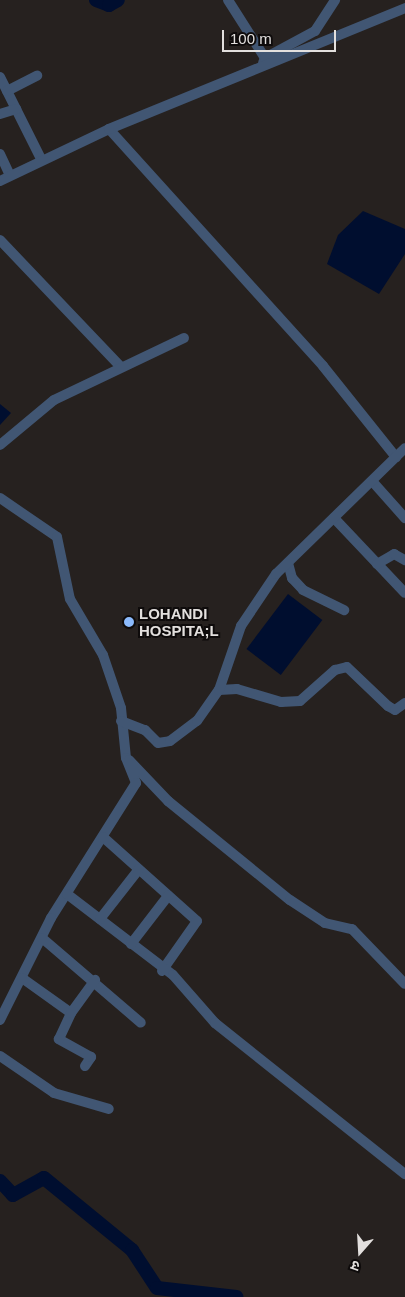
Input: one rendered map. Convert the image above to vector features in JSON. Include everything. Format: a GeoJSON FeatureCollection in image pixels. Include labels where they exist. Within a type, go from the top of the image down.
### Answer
{"type":"FeatureCollection","features":[{"type":"Feature","properties":{"kind":"street"},"geometry":{"type":"LineString","coordinates":[[228,0],[265,58]]}},
{"type":"Feature","properties":{"kind":"street"},"geometry":{"type":"LineString","coordinates":[[260,68],[265,58],[315,32],[335,0]]}},
{"type":"Feature","properties":{"kind":"street"},"geometry":{"type":"LineString","coordinates":[[0,181],[41,159],[108,129],[405,8]]}},
{"type":"Feature","properties":{"kind":"street"},"geometry":{"type":"LineString","coordinates":[[7,91],[37,76]]}},
{"type":"Feature","properties":{"kind":"street"},"geometry":{"type":"LineString","coordinates":[[0,77],[41,159]]}},
{"type":"Feature","properties":{"kind":"street"},"geometry":{"type":"LineString","coordinates":[[0,114],[16,109]]}},
{"type":"Feature","properties":{"kind":"street"},"geometry":{"type":"LineString","coordinates":[[108,129],[323,366],[396,458]]}},
{"type":"Feature","properties":{"kind":"street"},"geometry":{"type":"LineString","coordinates":[[0,154],[10,175]]}},
{"type":"Feature","properties":{"kind":"street"},"geometry":{"type":"LineString","coordinates":[[0,240],[121,367]]}},
{"type":"Feature","properties":{"kind":"street"},"geometry":{"type":"LineString","coordinates":[[0,445],[46,405],[184,338]]}},
{"type":"Feature","properties":{"kind":"street"},"geometry":{"type":"LineString","coordinates":[[121,721],[145,730],[158,743],[170,741],[198,721],[219,690],[241,626],[288,563],[405,448]]}},
{"type":"Feature","properties":{"kind":"street"},"geometry":{"type":"LineString","coordinates":[[372,481],[405,518]]}},
{"type":"Feature","properties":{"kind":"street"},"geometry":{"type":"LineString","coordinates":[[0,498],[57,537],[70,599],[103,655],[121,721],[126,758],[135,787],[67,894],[0,1020]]}},
{"type":"Feature","properties":{"kind":"street"},"geometry":{"type":"LineString","coordinates":[[334,518],[405,593]]}},
{"type":"Feature","properties":{"kind":"street"},"geometry":{"type":"LineString","coordinates":[[377,564],[394,554],[405,560]]}},
{"type":"Feature","properties":{"kind":"street"},"geometry":{"type":"LineString","coordinates":[[288,563],[292,578],[302,590],[344,610]]}},
{"type":"Feature","properties":{"kind":"street"},"geometry":{"type":"LineString","coordinates":[[219,690],[236,689],[281,702],[300,701],[335,670],[347,667],[388,706],[395,710],[405,703]]}},
{"type":"Feature","properties":{"kind":"street"},"geometry":{"type":"LineString","coordinates":[[126,758],[168,801],[290,900],[324,923],[352,929],[405,984]]}},
{"type":"Feature","properties":{"kind":"street"},"geometry":{"type":"LineString","coordinates":[[103,837],[197,921],[162,971]]}},
{"type":"Feature","properties":{"kind":"street"},"geometry":{"type":"LineString","coordinates":[[100,919],[138,869]]}},
{"type":"Feature","properties":{"kind":"street"},"geometry":{"type":"LineString","coordinates":[[67,894],[162,971],[189,989],[215,1023],[405,1174]]}},
{"type":"Feature","properties":{"kind":"street"},"geometry":{"type":"LineString","coordinates":[[130,944],[168,896]]}},
{"type":"Feature","properties":{"kind":"street"},"geometry":{"type":"LineString","coordinates":[[42,938],[95,980],[141,1023]]}},
{"type":"Feature","properties":{"kind":"street"},"geometry":{"type":"LineString","coordinates":[[22,978],[71,1013]]}},
{"type":"Feature","properties":{"kind":"street"},"geometry":{"type":"LineString","coordinates":[[85,1066],[91,1057],[60,1039],[71,1013],[95,980]]}},
{"type":"Feature","properties":{"kind":"street"},"geometry":{"type":"LineString","coordinates":[[0,1056],[54,1093],[109,1109]]}},
{"type":"Feature","properties":{"kind":"water"},"geometry":{"type":"Polygon","coordinates":[[[363,211],[405,229],[405,254],[379,294],[327,264],[338,235],[363,211]]]}},
{"type":"Feature","properties":{"kind":"water"},"geometry":{"type":"Polygon","coordinates":[[[0,404],[11,413],[0,425],[0,404]]]}},
{"type":"Feature","properties":{"kind":"water"},"geometry":{"type":"Polygon","coordinates":[[[288,594],[322,620],[281,675],[246,649],[288,594]]]}},
{"type":"Feature","properties":{"kind":"waterway"},"geometry":{"type":"LineString","coordinates":[[96,0],[109,5],[118,0]]}},
{"type":"Feature","properties":{"kind":"waterway"},"geometry":{"type":"LineString","coordinates":[[0,1181],[13,1195],[44,1178],[132,1250],[157,1288],[236,1297]]}},
{"type":"Feature","properties":{"kind":"place","name":"LOHANDI HOSPITA;L"},"geometry":{"type":"Point","coordinates":[129,622]}}]}
